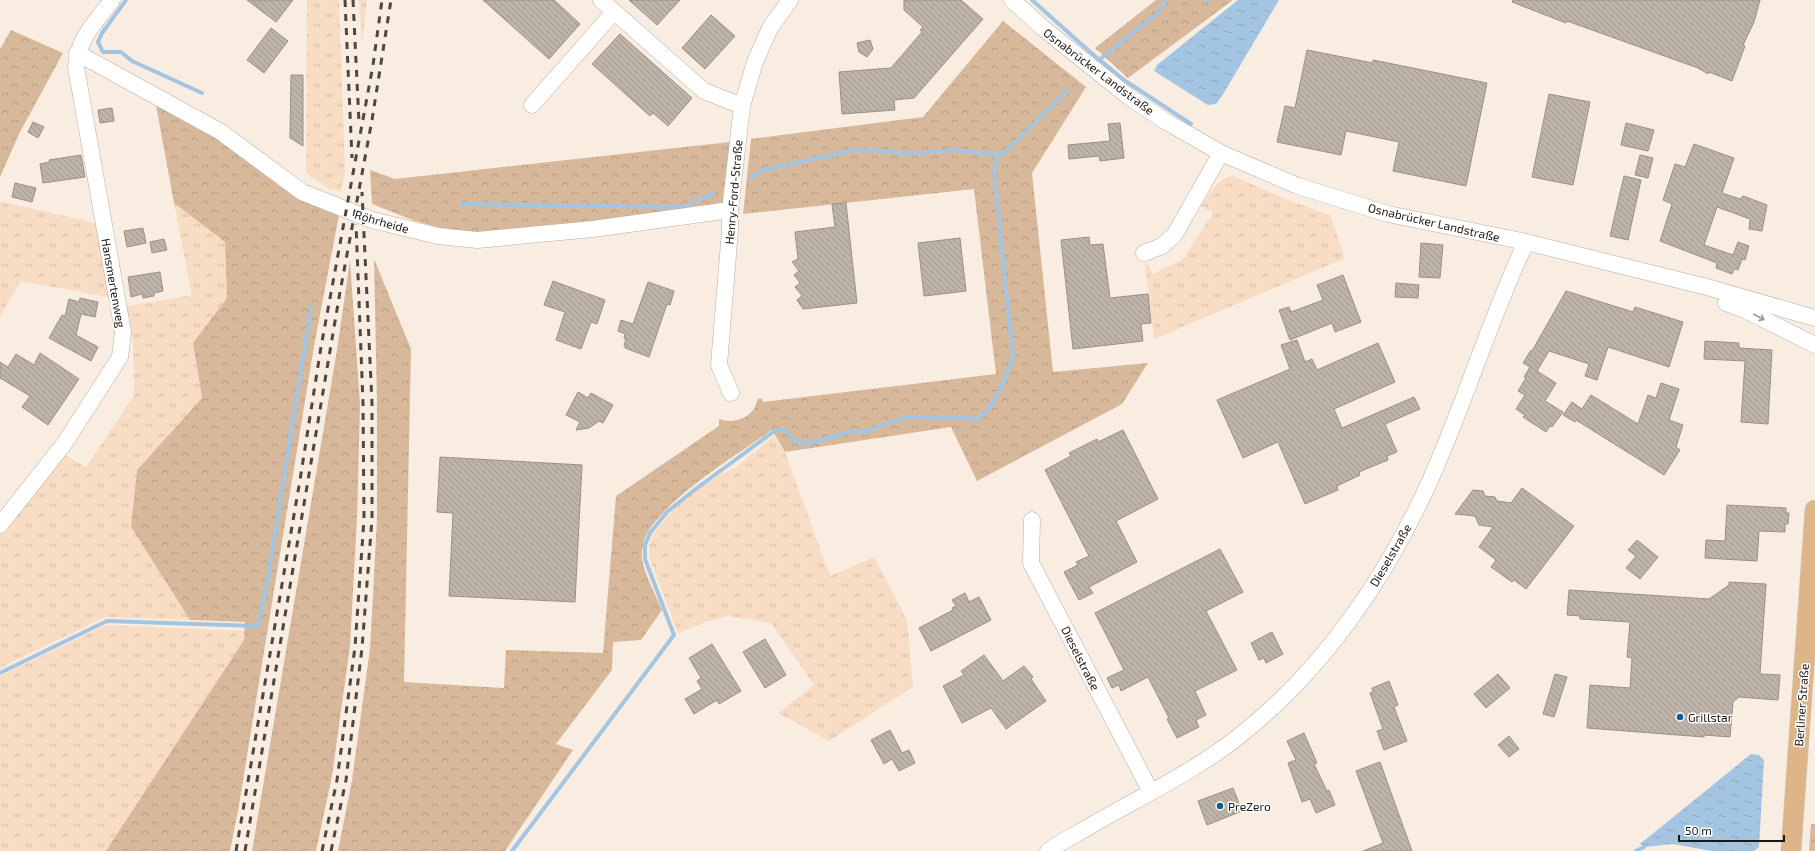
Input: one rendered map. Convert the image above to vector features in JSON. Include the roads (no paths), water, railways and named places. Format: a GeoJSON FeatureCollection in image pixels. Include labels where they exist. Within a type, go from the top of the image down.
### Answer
{"type":"FeatureCollection","features":[{"type":"Feature","properties":{"kind":"main road","name":"Berliner Straße"},"geometry":{"type":"LineString","coordinates":[[1792,851],[1815,510]]}},
{"type":"Feature","properties":{"kind":"street"},"geometry":{"type":"LineString","coordinates":[[77,53],[84,38],[112,0]]}},
{"type":"Feature","properties":{"kind":"street"},"geometry":{"type":"LineString","coordinates":[[601,0],[704,91],[742,106]]}},
{"type":"Feature","properties":{"kind":"street","name":"Henry-Ford-Straße"},"geometry":{"type":"LineString","coordinates":[[731,394],[720,365],[730,230],[730,210],[742,106],[755,62],[770,28],[790,0]]}},
{"type":"Feature","properties":{"kind":"street","name":"Osnabrücker Landstraße"},"geometry":{"type":"LineString","coordinates":[[1012,0],[1043,28],[1129,97],[1165,121],[1221,153],[1298,186],[1388,214],[1526,242],[1708,287],[1815,318]]}},
{"type":"Feature","properties":{"kind":"street"},"geometry":{"type":"LineString","coordinates":[[532,105],[614,12]]}},
{"type":"Feature","properties":{"kind":"street","name":"Röhrheide"},"geometry":{"type":"LineString","coordinates":[[77,53],[221,132],[302,192],[372,220],[438,236],[477,240],[592,229],[730,210]]}},
{"type":"Feature","properties":{"kind":"street","name":"Hansmertenweg"},"geometry":{"type":"LineString","coordinates":[[0,525],[64,444],[120,357],[123,332],[76,67],[77,53]]}},
{"type":"Feature","properties":{"kind":"street"},"geometry":{"type":"LineString","coordinates":[[1144,253],[1162,246],[1175,234],[1221,153]]}},
{"type":"Feature","properties":{"kind":"street","name":"Dieselstraße"},"geometry":{"type":"LineString","coordinates":[[1048,851],[1191,769],[1237,738],[1269,711],[1321,656],[1360,606],[1405,533],[1428,484],[1526,242]]}},
{"type":"Feature","properties":{"kind":"street","name":"Osnabrücker Landstraße"},"geometry":{"type":"LineString","coordinates":[[1672,279],[1745,310],[1815,345]]}},
{"type":"Feature","properties":{"kind":"street","name":"Dieselstraße"},"geometry":{"type":"LineString","coordinates":[[1032,520],[1031,563],[1151,792]]}},
{"type":"Feature","properties":{"kind":"water"},"geometry":{"type":"Polygon","coordinates":[[[1238,0],[1279,0],[1216,104],[1208,105],[1154,71],[1157,65],[1238,0]]]}},
{"type":"Feature","properties":{"kind":"water"},"geometry":{"type":"Polygon","coordinates":[[[1751,754],[1759,755],[1764,760],[1759,847],[1754,851],[1712,851],[1673,844],[1644,847],[1640,844],[1751,754]]]}},
{"type":"Feature","properties":{"kind":"waterway"},"geometry":{"type":"LineString","coordinates":[[126,0],[102,33],[98,42],[103,52],[121,52],[132,61],[202,93]]}},
{"type":"Feature","properties":{"kind":"waterway"},"geometry":{"type":"LineString","coordinates":[[1032,0],[1124,80],[1191,124]]}},
{"type":"Feature","properties":{"kind":"waterway"},"geometry":{"type":"LineString","coordinates":[[1099,60],[1157,14],[1167,0]]}},
{"type":"Feature","properties":{"kind":"waterway"},"geometry":{"type":"LineString","coordinates":[[752,177],[763,170],[860,149],[909,154],[956,150],[998,155],[1004,153],[1068,90]]}},
{"type":"Feature","properties":{"kind":"waterway"},"geometry":{"type":"LineString","coordinates":[[512,851],[674,635],[645,559],[645,545],[650,533],[667,512],[776,430],[785,430],[793,440],[808,444],[848,432],[868,431],[903,418],[968,418],[977,420],[990,407],[1003,383],[1013,357],[994,171],[998,155]]}},
{"type":"Feature","properties":{"kind":"waterway"},"geometry":{"type":"LineString","coordinates":[[461,204],[682,207],[714,193]]}},
{"type":"Feature","properties":{"kind":"waterway"},"geometry":{"type":"LineString","coordinates":[[0,673],[107,621],[258,626],[267,583],[311,307]]}},
{"type":"Feature","properties":{"kind":"waterway"},"geometry":{"type":"LineString","coordinates":[[1636,851],[1644,847]]}},
{"type":"Feature","properties":{"kind":"railway"},"geometry":{"type":"LineString","coordinates":[[345,0],[352,158]]}},
{"type":"Feature","properties":{"kind":"railway"},"geometry":{"type":"LineString","coordinates":[[353,0],[359,122]]}},
{"type":"Feature","properties":{"kind":"railway"},"geometry":{"type":"LineString","coordinates":[[236,851],[300,480],[321,347],[373,65],[382,0]]}},
{"type":"Feature","properties":{"kind":"railway"},"geometry":{"type":"LineString","coordinates":[[245,851],[340,292],[372,120],[391,0]]}},
{"type":"Feature","properties":{"kind":"railway"},"geometry":{"type":"LineString","coordinates":[[331,851],[346,780],[362,648],[372,519],[372,403],[362,192]]}},
{"type":"Feature","properties":{"kind":"railway"},"geometry":{"type":"LineString","coordinates":[[322,851],[337,780],[355,647],[364,519],[363,403],[356,224]]}},
{"type":"Feature","properties":{"kind":"place","name":"Grillstar"},"geometry":{"type":"Point","coordinates":[1680,717]}},
{"type":"Feature","properties":{"kind":"place","name":"PreZero"},"geometry":{"type":"Point","coordinates":[1220,806]}}]}
